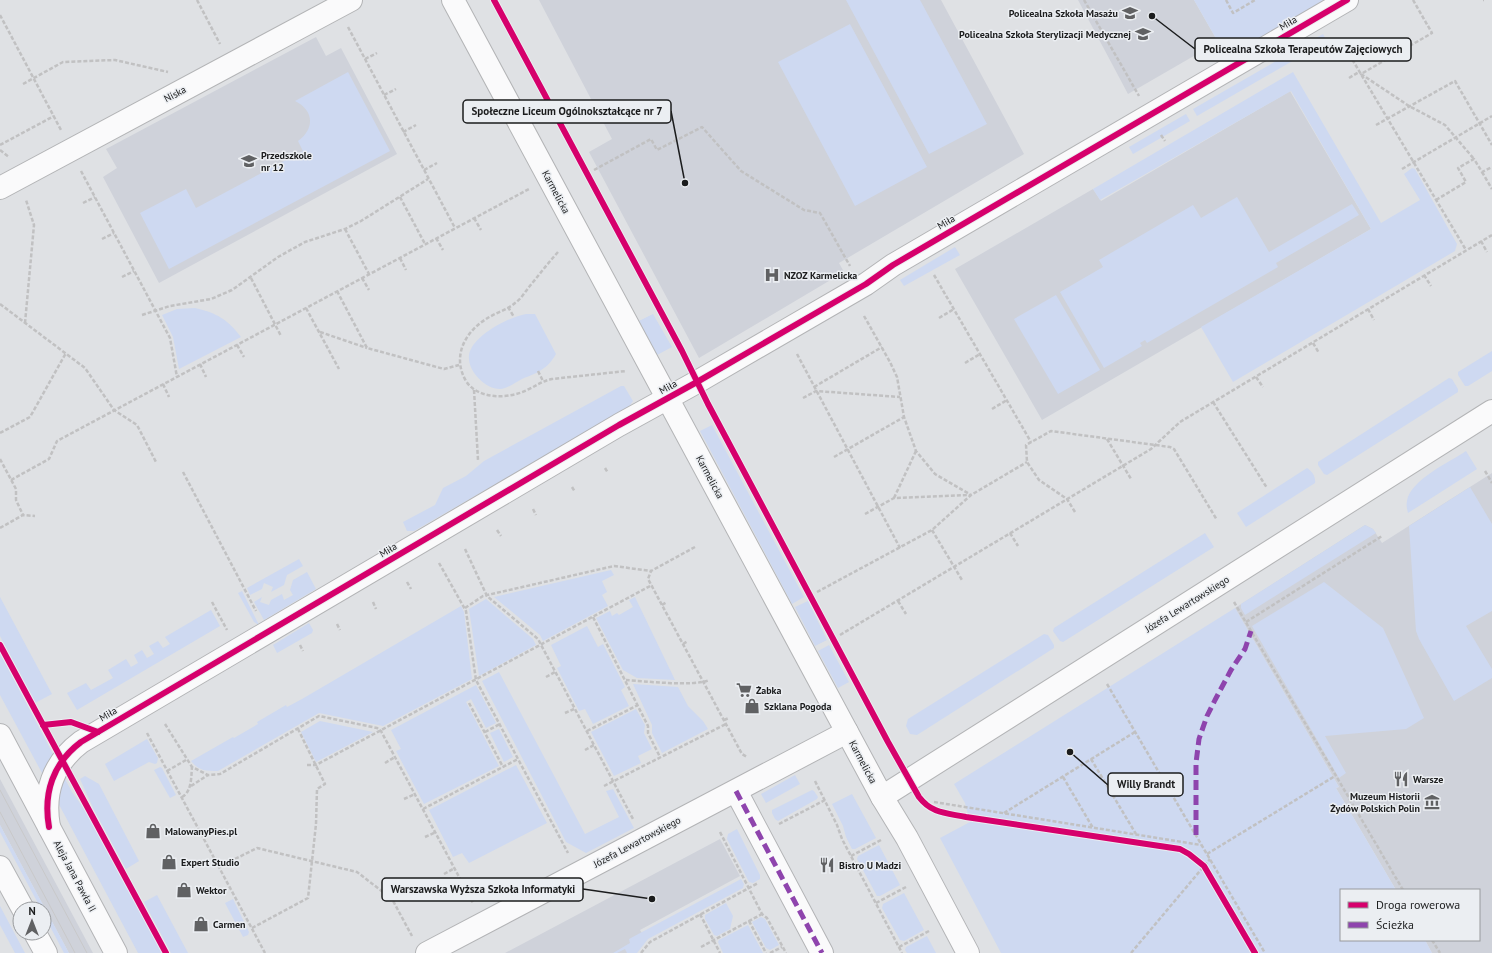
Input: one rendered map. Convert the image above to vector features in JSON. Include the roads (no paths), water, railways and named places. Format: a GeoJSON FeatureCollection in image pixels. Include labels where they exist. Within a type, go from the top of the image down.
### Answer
{"type":"FeatureCollection","features":[{"type":"Feature","properties":{"kind":"street","name":"Niska"},"geometry":{"type":"LineString","coordinates":[[0,188],[351,0]]}},
{"type":"Feature","properties":{"kind":"street","name":"Karmelicka"},"geometry":{"type":"LineString","coordinates":[[453,0],[882,798],[907,838],[968,953]]}},
{"type":"Feature","properties":{"kind":"street","name":"Miła"},"geometry":{"type":"LineString","coordinates":[[49,827],[47,804],[51,783],[56,771],[73,748],[81,742],[612,429],[866,284],[893,265],[1347,0]]}},
{"type":"Feature","properties":{"kind":"street","name":"Józefa Lewartowskiego"},"geometry":{"type":"LineString","coordinates":[[882,798],[1492,411]]}},
{"type":"Feature","properties":{"kind":"street","name":"Józefa Lewartowskiego"},"geometry":{"type":"LineString","coordinates":[[420,946],[484,923],[847,732]]}},
{"type":"Feature","properties":{"kind":"street","name":"Aleja Jana Pawła II"},"geometry":{"type":"LineString","coordinates":[[0,735],[116,953]]}},
{"type":"Feature","properties":{"kind":"street"},"geometry":{"type":"LineString","coordinates":[[736,791],[822,953]]}},
{"type":"Feature","properties":{"kind":"street"},"geometry":{"type":"LineString","coordinates":[[0,867],[19,901]]}},
{"type":"Feature","properties":{"kind":"street"},"geometry":{"type":"LineString","coordinates":[[39,941],[46,953]]}},
{"type":"Feature","properties":{"kind":"tram line"},"geometry":{"type":"LineString","coordinates":[[0,790],[87,953]]}},
{"type":"Feature","properties":{"kind":"tram line"},"geometry":{"type":"LineString","coordinates":[[0,812],[75,953]]}},
{"type":"Feature","properties":{"kind":"place","name":"Policealna Szkoła Masażu"},"geometry":{"type":"Point","coordinates":[1130,13]}},
{"type":"Feature","properties":{"kind":"place","name":"Policealna Szkoła Terapeutów Zajęciowych"},"geometry":{"type":"Point","coordinates":[1152,16]}},
{"type":"Feature","properties":{"kind":"place","name":"Policealna Szkoła Sterylizacji Medycznej"},"geometry":{"type":"Point","coordinates":[1143,34]}},
{"type":"Feature","properties":{"kind":"place","name":"Przedszkole nr 12"},"geometry":{"type":"Point","coordinates":[249,161]}},
{"type":"Feature","properties":{"kind":"place","name":"Społeczne Liceum Ogólnokształcące nr 7"},"geometry":{"type":"Point","coordinates":[685,183]}},
{"type":"Feature","properties":{"kind":"place","name":"NZOZ Karmelicka"},"geometry":{"type":"Point","coordinates":[772,275]}},
{"type":"Feature","properties":{"kind":"place","name":"Żabka"},"geometry":{"type":"Point","coordinates":[744,690]}},
{"type":"Feature","properties":{"kind":"place","name":"Szklana Pogoda"},"geometry":{"type":"Point","coordinates":[752,706]}},
{"type":"Feature","properties":{"kind":"place","name":"Willy Brandt"},"geometry":{"type":"Point","coordinates":[1070,752]}},
{"type":"Feature","properties":{"kind":"place","name":"Warsze"},"geometry":{"type":"Point","coordinates":[1401,779]}},
{"type":"Feature","properties":{"kind":"place","name":"Muzeum Historii Żydów Polskich Polin"},"geometry":{"type":"Point","coordinates":[1432,802]}},
{"type":"Feature","properties":{"kind":"place","name":"MalowanyPies.pl"},"geometry":{"type":"Point","coordinates":[153,831]}},
{"type":"Feature","properties":{"kind":"place","name":"Expert Studio"},"geometry":{"type":"Point","coordinates":[169,862]}},
{"type":"Feature","properties":{"kind":"place","name":"Bistro U Madzi"},"geometry":{"type":"Point","coordinates":[827,865]}},
{"type":"Feature","properties":{"kind":"place","name":"Wektor"},"geometry":{"type":"Point","coordinates":[184,890]}},
{"type":"Feature","properties":{"kind":"place","name":"Warszawska Wyższa Szkoła Informatyki"},"geometry":{"type":"Point","coordinates":[652,899]}},
{"type":"Feature","properties":{"kind":"place","name":"Carmen"},"geometry":{"type":"Point","coordinates":[201,924]}}]}
